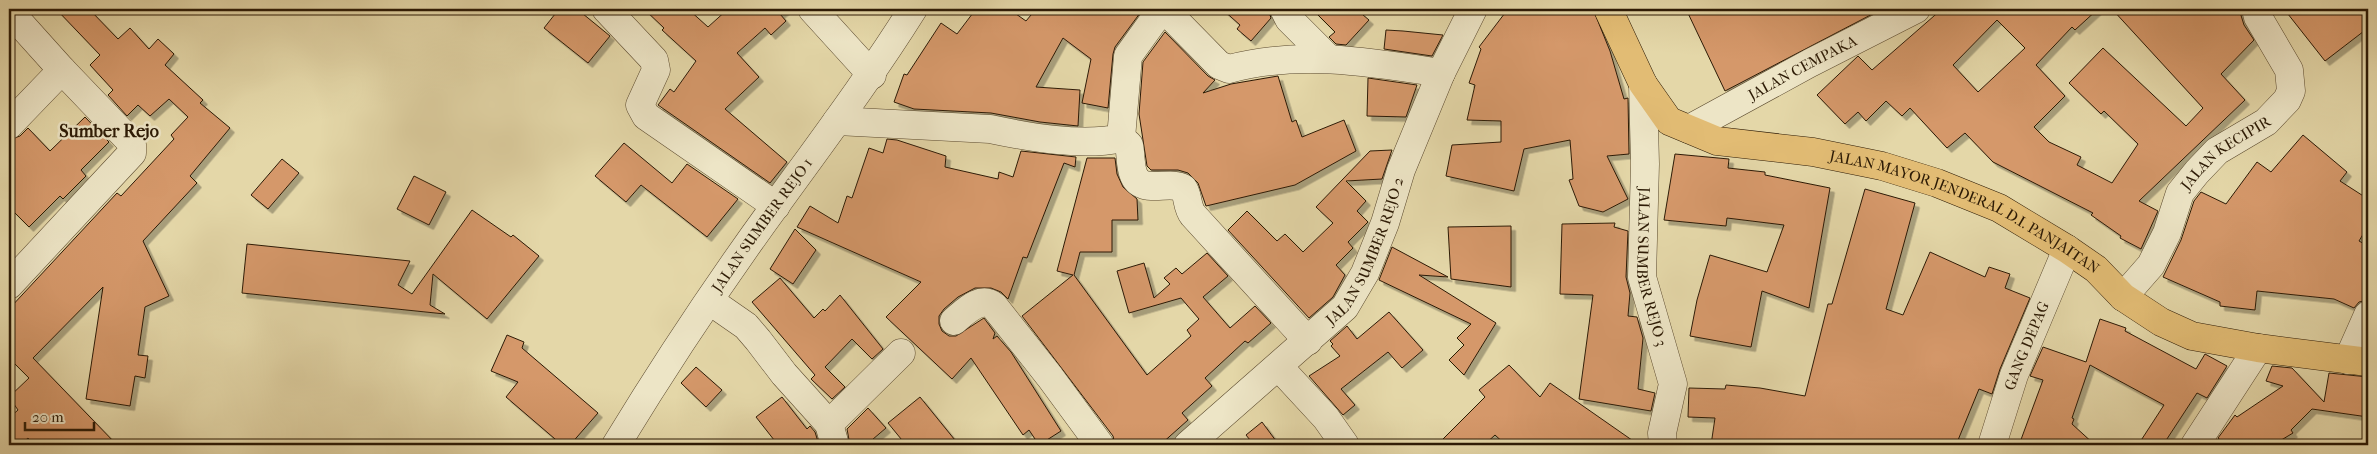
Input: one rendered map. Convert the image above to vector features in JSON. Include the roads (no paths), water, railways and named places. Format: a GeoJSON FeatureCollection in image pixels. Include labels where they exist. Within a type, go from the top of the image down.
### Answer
{"type":"FeatureCollection","features":[{"type":"Feature","properties":{"kind":"main road","name":"JALAN MAYOR JENDERAL D.I. PANJAITAN"},"geometry":{"type":"LineString","coordinates":[[1608,9],[1643,84],[1669,121],[1717,141],[1814,152],[1882,166],[1938,183],[1999,208],[2096,269],[2123,297],[2161,322],[2192,336],[2258,348],[2358,361]]}},
{"type":"Feature","properties":{"kind":"street"},"geometry":{"type":"LineString","coordinates":[[606,9],[654,60],[656,70],[640,105],[646,116],[776,206]]}},
{"type":"Feature","properties":{"kind":"street"},"geometry":{"type":"LineString","coordinates":[[812,9],[872,75]]}},
{"type":"Feature","properties":{"kind":"street","name":"JALAN SUMBER REJO 1"},"geometry":{"type":"LineString","coordinates":[[616,445],[662,370],[776,206],[872,75],[913,9]]}},
{"type":"Feature","properties":{"kind":"street"},"geometry":{"type":"LineString","coordinates":[[1284,9],[1289,20],[1329,59]]}},
{"type":"Feature","properties":{"kind":"street","name":"JALAN SUMBER REJO 2"},"geometry":{"type":"LineString","coordinates":[[1188,445],[1345,307],[1365,273],[1385,222],[1401,170],[1441,73],[1472,9]]}},
{"type":"Feature","properties":{"kind":"street","name":"JALAN CEMPAKA"},"geometry":{"type":"LineString","coordinates":[[1688,129],[1810,62],[1916,9]]}},
{"type":"Feature","properties":{"kind":"street","name":"JALAN KECIPIR"},"geometry":{"type":"LineString","coordinates":[[2123,297],[2151,265],[2167,233],[2180,193],[2197,172],[2217,151],[2266,122],[2287,100],[2291,91],[2289,70],[2258,17],[2256,9]]}},
{"type":"Feature","properties":{"kind":"street"},"geometry":{"type":"LineString","coordinates":[[1121,138],[1128,56],[1159,13],[1165,10],[1170,11],[1219,65],[1228,70],[1306,58],[1368,62],[1441,73]]}},
{"type":"Feature","properties":{"kind":"street"},"geometry":{"type":"LineString","coordinates":[[9,12],[132,144],[132,153],[9,285]]}},
{"type":"Feature","properties":{"kind":"street"},"geometry":{"type":"LineString","coordinates":[[9,125],[62,70]]}},
{"type":"Feature","properties":{"kind":"street","name":"JALAN SUMBER REJO 3"},"geometry":{"type":"LineString","coordinates":[[1643,84],[1645,164],[1642,277],[1673,384],[1662,433],[1663,445]]}},
{"type":"Feature","properties":{"kind":"street"},"geometry":{"type":"LineString","coordinates":[[837,121],[982,128],[1012,134],[1075,140],[1111,140],[1121,138]]}},
{"type":"Feature","properties":{"kind":"street"},"geometry":{"type":"LineString","coordinates":[[1121,138],[1129,145],[1133,174],[1136,178],[1148,186],[1178,186],[1183,188],[1188,208],[1193,215],[1308,341]]}},
{"type":"Feature","properties":{"kind":"street","name":"GANG DEPAG"},"geometry":{"type":"LineString","coordinates":[[1992,445],[2014,375],[2067,249]]}},
{"type":"Feature","properties":{"kind":"street"},"geometry":{"type":"LineString","coordinates":[[710,301],[746,326],[832,434],[901,353]]}},
{"type":"Feature","properties":{"kind":"street"},"geometry":{"type":"LineString","coordinates":[[954,321],[978,303],[984,302],[994,306],[1100,445]]}},
{"type":"Feature","properties":{"kind":"street"},"geometry":{"type":"LineString","coordinates":[[2358,361],[2368,315]]}},
{"type":"Feature","properties":{"kind":"street"},"geometry":{"type":"LineString","coordinates":[[2195,445],[2258,348]]}},
{"type":"Feature","properties":{"kind":"street"},"geometry":{"type":"LineString","coordinates":[[1279,367],[1326,418],[1345,445]]}},
{"type":"Feature","properties":{"kind":"district","name":"Sumber Rejo"},"geometry":{"type":"Point","coordinates":[109,131]}}]}
